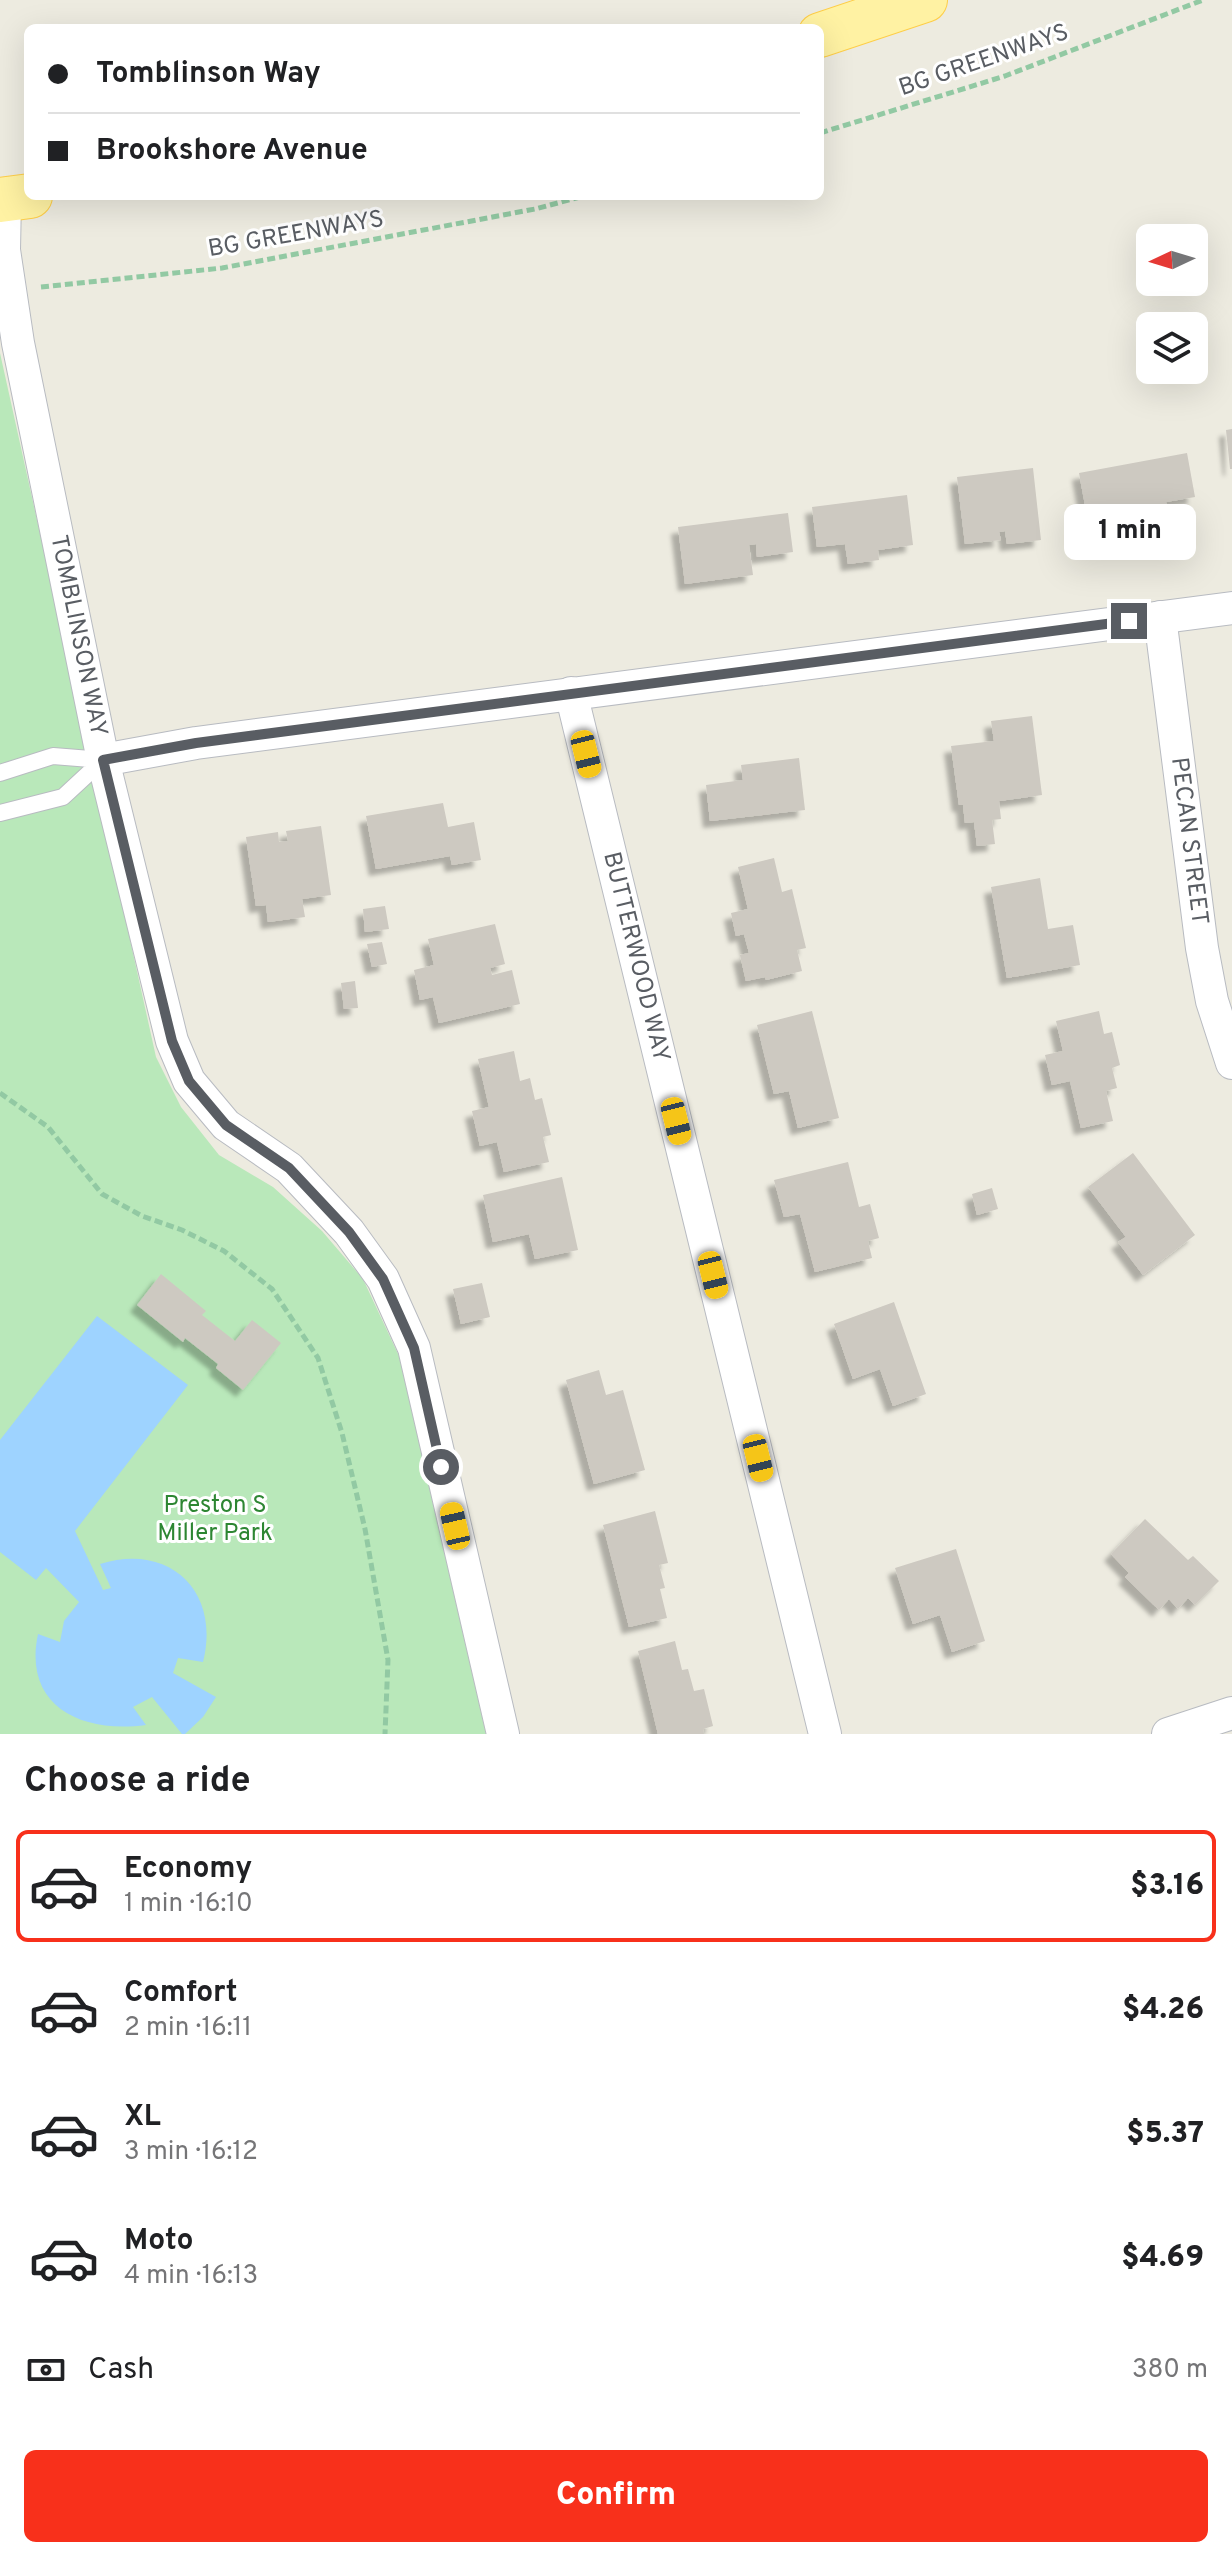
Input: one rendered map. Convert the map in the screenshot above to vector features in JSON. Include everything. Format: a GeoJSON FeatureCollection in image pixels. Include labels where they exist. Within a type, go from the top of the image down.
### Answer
{"type":"FeatureCollection","features":[{"type":"Feature","properties":{"kind":"main road"},"geometry":{"type":"LineString","coordinates":[[824,34],[925,0]]}},
{"type":"Feature","properties":{"kind":"street","name":"TOMBLINSON WAY"},"geometry":{"type":"LineString","coordinates":[[12,198],[4,250],[18,343],[103,760],[172,1041],[189,1081],[226,1125],[289,1168],[349,1232],[383,1279],[414,1348],[503,1734]]}},
{"type":"Feature","properties":{"kind":"street"},"geometry":{"type":"LineString","coordinates":[[103,760],[196,743],[1232,608]]}},
{"type":"Feature","properties":{"kind":"street","name":"PECAN STREET"},"geometry":{"type":"LineString","coordinates":[[1160,617],[1202,948],[1212,1001],[1232,1063]]}},
{"type":"Feature","properties":{"kind":"street","name":"BUTTERWOOD WAY"},"geometry":{"type":"LineString","coordinates":[[571,693],[825,1734]]}},
{"type":"Feature","properties":{"kind":"street"},"geometry":{"type":"LineString","coordinates":[[1168,1734],[1232,1713]]}},
{"type":"Feature","properties":{"kind":"lane"},"geometry":{"type":"LineString","coordinates":[[0,773],[53,756],[103,760]]}},
{"type":"Feature","properties":{"kind":"lane"},"geometry":{"type":"LineString","coordinates":[[0,813],[63,797],[103,760]]}},
{"type":"Feature","properties":{"kind":"path","name":"BG GREENWAYS"},"geometry":{"type":"LineString","coordinates":[[824,132],[1005,76],[1203,0]]}},
{"type":"Feature","properties":{"kind":"path","name":"BG GREENWAYS"},"geometry":{"type":"LineString","coordinates":[[10,290],[222,268],[569,200]]}},
{"type":"Feature","properties":{"kind":"path"},"geometry":{"type":"LineString","coordinates":[[0,1093],[48,1127],[102,1194],[142,1216],[182,1230],[224,1251],[272,1289],[312,1348],[342,1433],[365,1529],[388,1660],[385,1734]]}},
{"type":"Feature","properties":{"kind":"green space","name":"Preston S Miller Park"},"geometry":{"type":"Polygon","coordinates":[[[0,353],[156,1057],[181,1107],[219,1155],[273,1187],[322,1231],[363,1279],[399,1356],[486,1734],[0,1734],[0,353]]]}},
{"type":"Feature","properties":{"kind":"water"},"geometry":{"type":"Polygon","coordinates":[[[97,1316],[188,1385],[75,1531],[103,1590],[111,1588],[100,1564],[125,1559],[148,1560],[168,1567],[184,1578],[197,1594],[207,1637],[203,1662],[178,1658],[173,1673],[216,1697],[203,1717],[185,1734],[152,1697],[133,1707],[146,1725],[121,1727],[98,1724],[78,1719],[61,1709],[48,1696],[39,1679],[36,1658],[38,1634],[60,1642],[64,1621],[79,1602],[46,1568],[36,1580],[0,1552],[0,1440],[97,1316]]]}},
{"type":"Feature","properties":{"kind":"building"},"geometry":{"type":"Polygon","coordinates":[[[1232,429],[1232,469],[1230,469],[1226,430],[1232,429]]]}},
{"type":"Feature","properties":{"kind":"building"},"geometry":{"type":"Polygon","coordinates":[[[1187,453],[1195,497],[1166,502],[1167,507],[1143,511],[1146,522],[1111,528],[1109,517],[1088,521],[1079,473],[1187,453]]]}},
{"type":"Feature","properties":{"kind":"building"},"geometry":{"type":"Polygon","coordinates":[[[1033,468],[1041,540],[1007,544],[1005,531],[999,532],[1001,540],[965,544],[957,477],[1033,468]]]}},
{"type":"Feature","properties":{"kind":"building"},"geometry":{"type":"Polygon","coordinates":[[[907,495],[913,545],[878,550],[879,560],[848,564],[845,544],[817,547],[812,507],[907,495]]]}},
{"type":"Feature","properties":{"kind":"building"},"geometry":{"type":"Polygon","coordinates":[[[788,513],[793,552],[757,557],[756,544],[749,545],[753,575],[685,584],[678,527],[788,513]]]}},
{"type":"Feature","properties":{"kind":"building"},"geometry":{"type":"Polygon","coordinates":[[[1032,716],[1042,795],[999,801],[1001,819],[992,820],[995,844],[977,846],[974,822],[965,823],[963,805],[959,805],[951,746],[994,741],[991,721],[1032,716]]]}},
{"type":"Feature","properties":{"kind":"building"},"geometry":{"type":"Polygon","coordinates":[[[799,758],[805,810],[710,821],[706,785],[743,780],[741,765],[799,758]]]}},
{"type":"Feature","properties":{"kind":"building"},"geometry":{"type":"Polygon","coordinates":[[[443,803],[448,827],[474,822],[481,860],[452,865],[450,856],[376,869],[366,816],[443,803]]]}},
{"type":"Feature","properties":{"kind":"building"},"geometry":{"type":"Polygon","coordinates":[[[321,826],[331,895],[302,899],[305,917],[268,922],[266,905],[256,906],[246,837],[278,832],[279,842],[288,841],[286,831],[321,826]]]}},
{"type":"Feature","properties":{"kind":"building"},"geometry":{"type":"Polygon","coordinates":[[[774,858],[782,892],[792,889],[806,948],[797,950],[802,971],[766,980],[765,977],[746,981],[740,955],[749,953],[744,934],[736,936],[731,913],[748,909],[738,867],[774,858]]]}},
{"type":"Feature","properties":{"kind":"building"},"geometry":{"type":"Polygon","coordinates":[[[1040,878],[1048,929],[1073,925],[1080,965],[1007,978],[991,887],[1040,878]]]}},
{"type":"Feature","properties":{"kind":"building"},"geometry":{"type":"Polygon","coordinates":[[[385,906],[389,929],[365,932],[363,909],[385,906]]]}},
{"type":"Feature","properties":{"kind":"building"},"geometry":{"type":"Polygon","coordinates":[[[495,924],[505,964],[490,968],[492,975],[512,970],[520,1004],[439,1023],[433,997],[420,1000],[414,970],[434,965],[428,939],[495,924]]]}},
{"type":"Feature","properties":{"kind":"building"},"geometry":{"type":"Polygon","coordinates":[[[382,942],[387,964],[372,967],[367,944],[382,942]]]}},
{"type":"Feature","properties":{"kind":"building"},"geometry":{"type":"Polygon","coordinates":[[[355,981],[358,1008],[344,1009],[341,983],[355,981]]]}},
{"type":"Feature","properties":{"kind":"building"},"geometry":{"type":"Polygon","coordinates":[[[812,1011],[839,1118],[798,1128],[789,1091],[774,1094],[757,1025],[812,1011]]]}},
{"type":"Feature","properties":{"kind":"building"},"geometry":{"type":"Polygon","coordinates":[[[1099,1011],[1104,1034],[1112,1032],[1120,1065],[1112,1068],[1117,1088],[1106,1091],[1113,1121],[1081,1128],[1070,1081],[1052,1085],[1045,1055],[1063,1051],[1056,1021],[1099,1011]]]}},
{"type":"Feature","properties":{"kind":"building"},"geometry":{"type":"Polygon","coordinates":[[[514,1051],[520,1081],[530,1078],[535,1100],[542,1098],[551,1135],[543,1137],[549,1162],[504,1172],[497,1142],[480,1146],[472,1111],[489,1107],[478,1059],[514,1051]]]}},
{"type":"Feature","properties":{"kind":"building"},"geometry":{"type":"Polygon","coordinates":[[[1133,1153],[1195,1235],[1143,1275],[1118,1242],[1126,1237],[1088,1187],[1133,1153]]]}},
{"type":"Feature","properties":{"kind":"building"},"geometry":{"type":"Polygon","coordinates":[[[848,1162],[859,1207],[870,1204],[879,1238],[868,1241],[872,1258],[815,1272],[800,1214],[784,1217],[774,1180],[848,1162]]]}},
{"type":"Feature","properties":{"kind":"building"},"geometry":{"type":"Polygon","coordinates":[[[562,1177],[578,1250],[535,1259],[529,1234],[493,1242],[483,1195],[562,1177]]]}},
{"type":"Feature","properties":{"kind":"building"},"geometry":{"type":"Polygon","coordinates":[[[992,1188],[998,1209],[977,1215],[972,1194],[992,1188]]]}},
{"type":"Feature","properties":{"kind":"building"},"geometry":{"type":"Polygon","coordinates":[[[161,1274],[206,1311],[202,1315],[235,1341],[252,1320],[281,1343],[243,1390],[216,1368],[218,1364],[185,1338],[183,1342],[137,1305],[161,1274]]]}},
{"type":"Feature","properties":{"kind":"building"},"geometry":{"type":"Polygon","coordinates":[[[482,1283],[490,1317],[461,1324],[453,1289],[482,1283]]]}},
{"type":"Feature","properties":{"kind":"building"},"geometry":{"type":"Polygon","coordinates":[[[894,1302],[926,1394],[893,1406],[880,1369],[853,1379],[834,1324],[894,1302]]]}},
{"type":"Feature","properties":{"kind":"building"},"geometry":{"type":"Polygon","coordinates":[[[599,1370],[606,1395],[623,1390],[645,1470],[594,1484],[566,1380],[599,1370]]]}},
{"type":"Feature","properties":{"kind":"building"},"geometry":{"type":"Polygon","coordinates":[[[655,1511],[668,1563],[659,1565],[665,1588],[660,1589],[667,1618],[629,1627],[603,1525],[655,1511]]]}},
{"type":"Feature","properties":{"kind":"building"},"geometry":{"type":"Polygon","coordinates":[[[1145,1519],[1188,1560],[1193,1556],[1219,1581],[1195,1605],[1188,1598],[1178,1609],[1169,1599],[1159,1610],[1125,1577],[1129,1573],[1111,1554],[1145,1519]]]}},
{"type":"Feature","properties":{"kind":"building"},"geometry":{"type":"Polygon","coordinates":[[[956,1549],[985,1641],[952,1652],[940,1615],[913,1624],[895,1568],[956,1549]]]}},
{"type":"Feature","properties":{"kind":"building"},"geometry":{"type":"Polygon","coordinates":[[[675,1641],[682,1670],[688,1669],[694,1691],[704,1689],[713,1726],[703,1729],[704,1734],[658,1734],[638,1651],[675,1641]]]}},
{"type":"Feature","properties":{"kind":"route"},"geometry":{"type":"LineString","coordinates":[[441,1467],[414,1348],[383,1279],[349,1232],[289,1168],[226,1125],[189,1081],[172,1041],[103,760],[196,743],[1129,621]]}}]}
